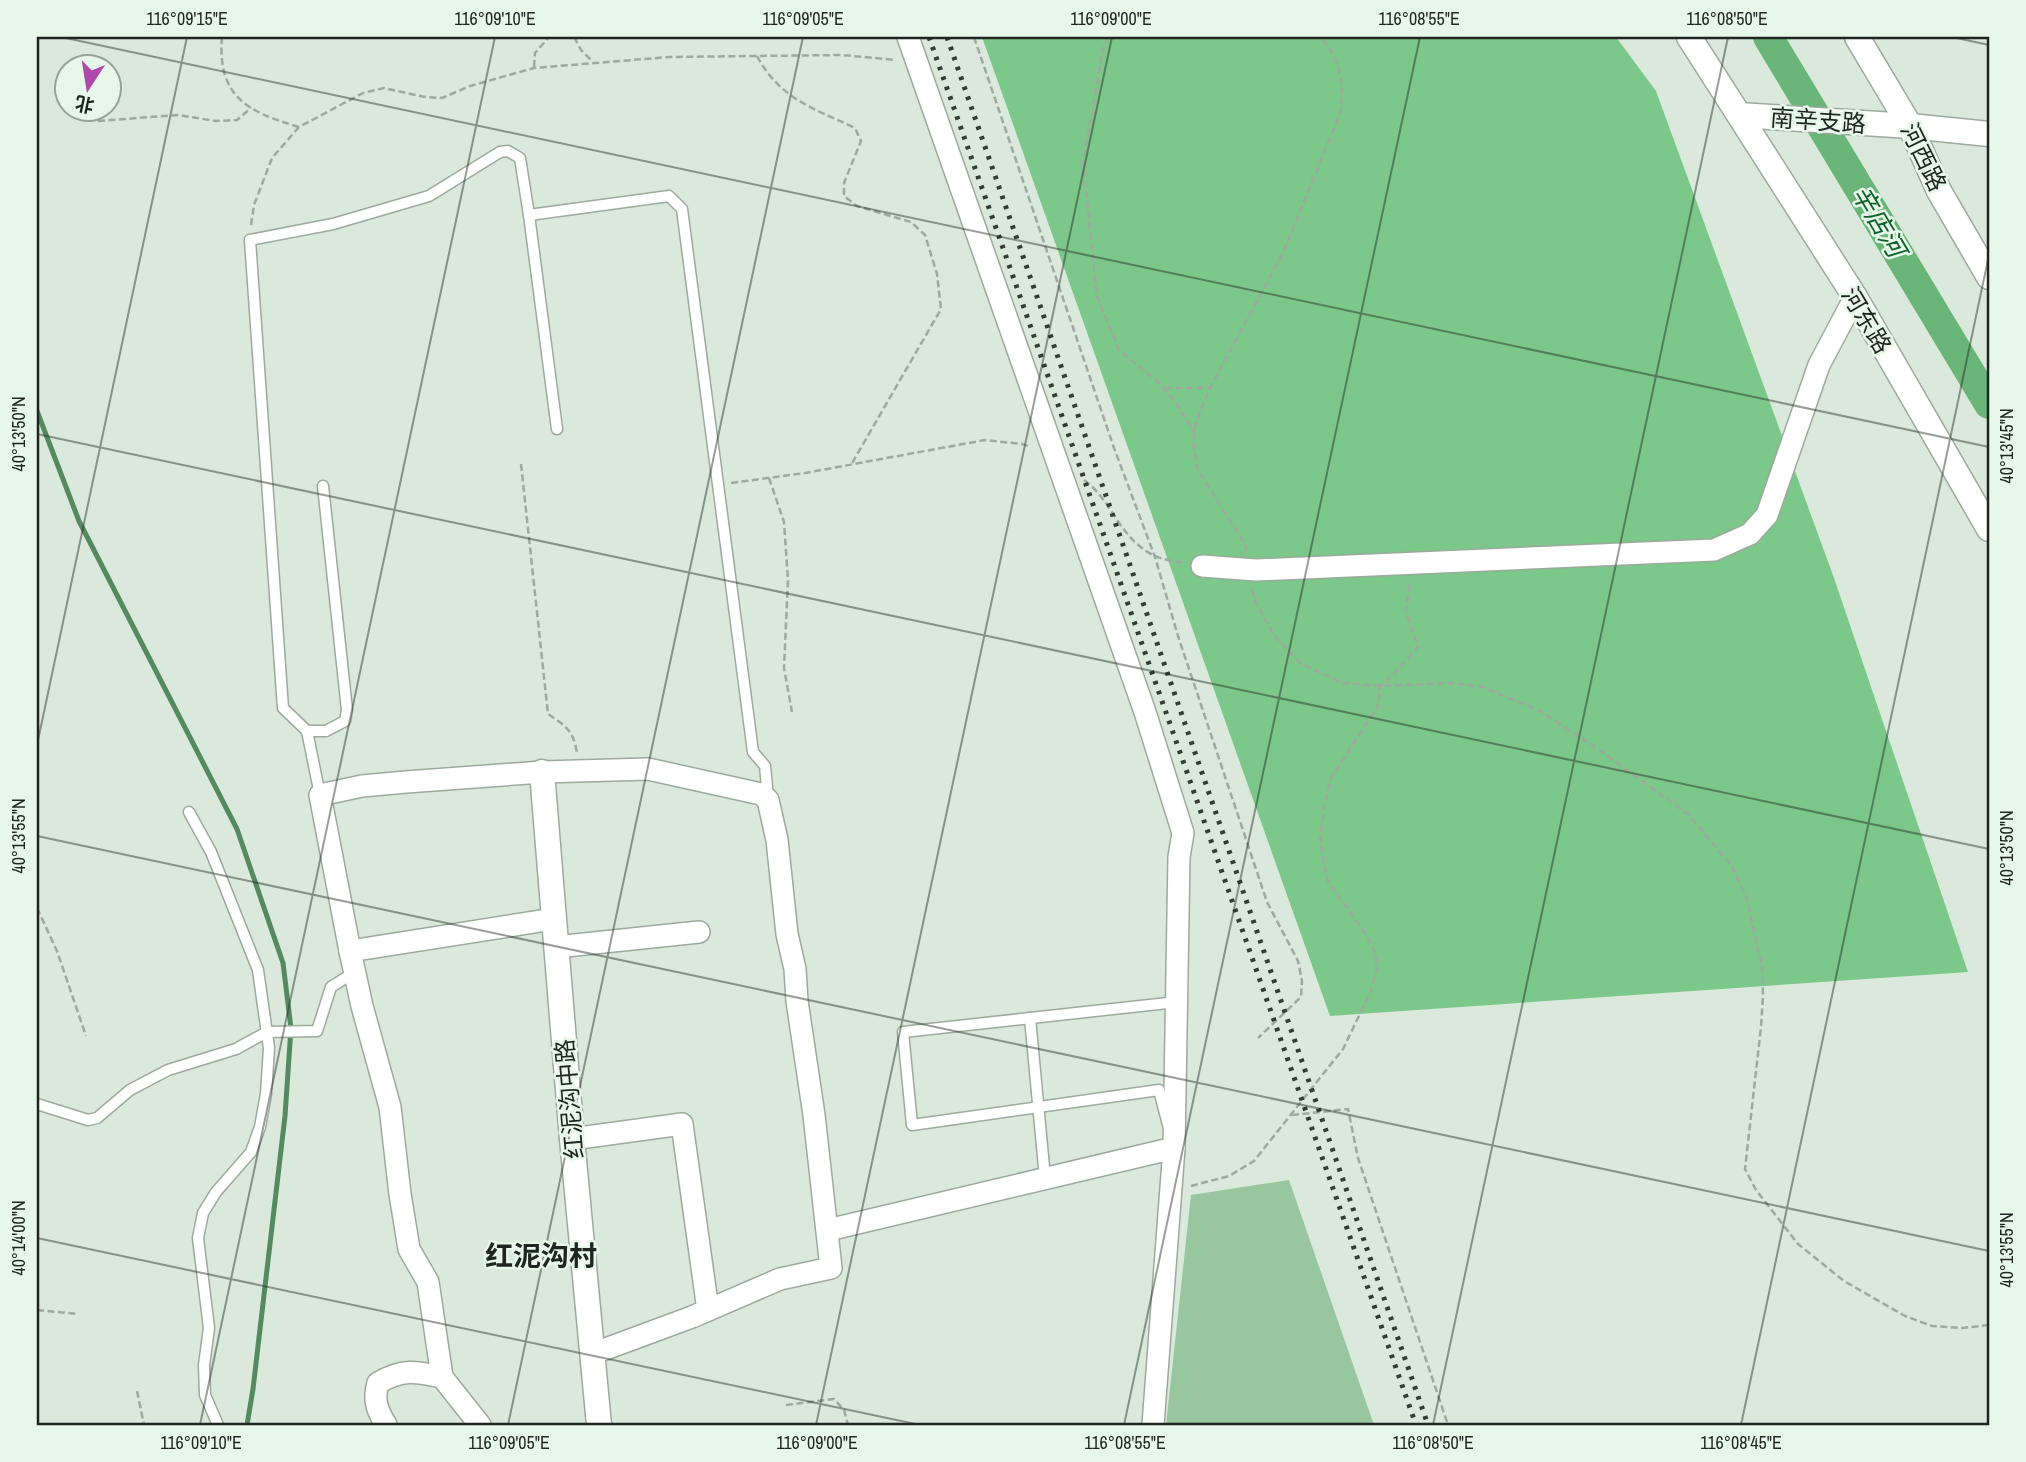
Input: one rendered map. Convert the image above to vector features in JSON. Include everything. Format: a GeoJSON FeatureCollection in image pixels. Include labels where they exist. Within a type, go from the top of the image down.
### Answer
{"type":"FeatureCollection","features":[{"type":"Feature","properties":{"kind":"street"},"geometry":{"type":"LineString","coordinates":[[908,37],[1144,712],[1183,833],[1179,857],[1174,1148],[1153,1425]]}},
{"type":"Feature","properties":{"kind":"street","name":"南辛支路"},"geometry":{"type":"LineString","coordinates":[[1689,37],[1739,115],[1989,134]]}},
{"type":"Feature","properties":{"kind":"street","name":"河西路"},"geometry":{"type":"LineString","coordinates":[[1857,37],[1910,126],[1939,191],[1989,277]]}},
{"type":"Feature","properties":{"kind":"street","name":"河东路"},"geometry":{"type":"LineString","coordinates":[[1739,115],[1855,297],[1989,529]]}},
{"type":"Feature","properties":{"kind":"street"},"geometry":{"type":"LineString","coordinates":[[1202,566],[1248,570],[1714,550],[1750,534],[1767,515],[1819,365],[1855,297]]}},
{"type":"Feature","properties":{"kind":"street"},"geometry":{"type":"LineString","coordinates":[[480,1425],[442,1377],[428,1282],[409,1249],[390,1107],[350,951],[320,795],[362,786],[542,772],[648,769],[761,794],[768,800],[777,840],[787,934],[795,969],[831,1268],[780,1279],[708,1310],[592,1354]]}},
{"type":"Feature","properties":{"kind":"street","name":"红泥沟中路"},"geometry":{"type":"LineString","coordinates":[[542,772],[555,947],[599,1425]]}},
{"type":"Feature","properties":{"kind":"street"},"geometry":{"type":"LineString","coordinates":[[350,951],[553,919]]}},
{"type":"Feature","properties":{"kind":"street"},"geometry":{"type":"LineString","coordinates":[[555,947],[699,932]]}},
{"type":"Feature","properties":{"kind":"street"},"geometry":{"type":"LineString","coordinates":[[572,1139],[682,1124],[708,1310]]}},
{"type":"Feature","properties":{"kind":"street"},"geometry":{"type":"LineString","coordinates":[[828,1230],[1174,1148]]}},
{"type":"Feature","properties":{"kind":"street"},"geometry":{"type":"LineString","coordinates":[[386,1425],[378,1412],[374,1396],[378,1383],[393,1374],[419,1372],[442,1377]]}},
{"type":"Feature","properties":{"kind":"lane"},"geometry":{"type":"LineString","coordinates":[[320,795],[307,731],[283,708],[250,240],[333,224],[429,196],[500,152],[508,150],[520,158],[557,429]]}},
{"type":"Feature","properties":{"kind":"lane"},"geometry":{"type":"LineString","coordinates":[[529,215],[669,196],[682,209],[753,752],[765,766],[768,800]]}},
{"type":"Feature","properties":{"kind":"lane"},"geometry":{"type":"LineString","coordinates":[[307,731],[326,732],[345,721],[347,710],[323,486]]}},
{"type":"Feature","properties":{"kind":"lane"},"geometry":{"type":"LineString","coordinates":[[189,812],[211,852],[258,971],[269,1048],[266,1094],[260,1127],[251,1152],[216,1192],[203,1213],[198,1238],[209,1328],[204,1365],[205,1395],[218,1425]]}},
{"type":"Feature","properties":{"kind":"lane"},"geometry":{"type":"LineString","coordinates":[[37,1104],[88,1120],[97,1118],[130,1090],[168,1070],[236,1049],[267,1032],[317,1031],[331,986],[355,972]]}},
{"type":"Feature","properties":{"kind":"lane"},"geometry":{"type":"LineString","coordinates":[[1174,1148],[1159,1090],[912,1125],[903,1032],[1177,1002]]}},
{"type":"Feature","properties":{"kind":"lane"},"geometry":{"type":"LineString","coordinates":[[1030,1018],[1045,1178]]}},
{"type":"Feature","properties":{"kind":"path"},"geometry":{"type":"LineString","coordinates":[[222,37],[224,69],[230,91],[251,108],[273,119],[299,127]]}},
{"type":"Feature","properties":{"kind":"path"},"geometry":{"type":"LineString","coordinates":[[534,68],[535,53],[549,37]]}},
{"type":"Feature","properties":{"kind":"path"},"geometry":{"type":"LineString","coordinates":[[574,37],[581,50],[594,63]]}},
{"type":"Feature","properties":{"kind":"path"},"geometry":{"type":"LineString","coordinates":[[974,37],[1114,448],[1155,557],[1178,636],[1267,902],[1297,961],[1303,981],[1301,997],[1258,1038]]}},
{"type":"Feature","properties":{"kind":"path"},"geometry":{"type":"LineString","coordinates":[[1109,37],[1103,49],[1083,164],[1097,296],[1119,350],[1174,400],[1194,433]]}},
{"type":"Feature","properties":{"kind":"path"},"geometry":{"type":"LineString","coordinates":[[1321,37],[1330,48],[1341,72],[1341,111],[1283,253],[1210,388],[1194,433],[1198,470],[1247,546],[1248,570],[1256,603],[1274,635],[1300,663],[1342,683],[1380,686],[1452,682],[1482,687],[1540,711],[1689,815],[1731,865],[1746,896],[1762,967],[1761,1027],[1745,1169],[1756,1190],[1798,1244],[1844,1281],[1905,1316],[1931,1326],[1962,1328],[1989,1325]]}},
{"type":"Feature","properties":{"kind":"path"},"geometry":{"type":"LineString","coordinates":[[251,225],[254,205],[272,158],[299,127],[363,93],[384,88],[442,98],[470,86],[534,68],[669,57],[842,55],[916,62]]}},
{"type":"Feature","properties":{"kind":"path"},"geometry":{"type":"LineString","coordinates":[[757,56],[767,74],[782,90],[803,104],[855,128],[861,141],[844,183],[844,197],[857,206],[911,222],[925,235],[937,274],[941,309],[851,465]]}},
{"type":"Feature","properties":{"kind":"path"},"geometry":{"type":"LineString","coordinates":[[122,119],[178,115],[216,121],[237,120],[251,108]]}},
{"type":"Feature","properties":{"kind":"path"},"geometry":{"type":"LineString","coordinates":[[1163,388],[1210,388]]}},
{"type":"Feature","properties":{"kind":"path"},"geometry":{"type":"LineString","coordinates":[[718,484],[851,465],[985,440],[1022,444],[1045,452],[1094,488],[1131,541],[1155,557],[1202,566]]}},
{"type":"Feature","properties":{"kind":"path"},"geometry":{"type":"LineString","coordinates":[[521,464],[548,714],[565,725],[574,735],[578,755],[570,772]]}},
{"type":"Feature","properties":{"kind":"path"},"geometry":{"type":"LineString","coordinates":[[769,478],[784,522],[788,580],[784,668],[792,712]]}},
{"type":"Feature","properties":{"kind":"path"},"geometry":{"type":"LineString","coordinates":[[1168,1208],[1188,1188],[1203,1181],[1229,1176],[1254,1161],[1343,1049],[1371,991],[1377,970],[1375,951],[1328,881],[1320,841],[1331,778],[1378,706],[1380,686],[1418,647],[1406,612],[1412,564]]}},
{"type":"Feature","properties":{"kind":"path"},"geometry":{"type":"LineString","coordinates":[[37,908],[57,951],[86,1035]]}},
{"type":"Feature","properties":{"kind":"path"},"geometry":{"type":"LineString","coordinates":[[1292,1115],[1348,1109],[1358,1158],[1448,1425]]}},
{"type":"Feature","properties":{"kind":"path"},"geometry":{"type":"LineString","coordinates":[[37,1310],[78,1314]]}},
{"type":"Feature","properties":{"kind":"path"},"geometry":{"type":"LineString","coordinates":[[138,1391],[144,1425]]}},
{"type":"Feature","properties":{"kind":"path"},"geometry":{"type":"LineString","coordinates":[[786,1405],[834,1399],[844,1410],[848,1425]]}},
{"type":"Feature","properties":{"kind":"green space"},"geometry":{"type":"Polygon","coordinates":[[[982,37],[1616,37],[1656,91],[1834,578],[1968,972],[1330,1016],[982,37]]]}},
{"type":"Feature","properties":{"kind":"green space"},"geometry":{"type":"Polygon","coordinates":[[[1289,1180],[1374,1425],[1166,1425],[1191,1195],[1289,1180]]]}},
{"type":"Feature","properties":{"kind":"waterway","name":"辛店河"},"geometry":{"type":"LineString","coordinates":[[1768,37],[1989,404]]}},
{"type":"Feature","properties":{"kind":"waterway"},"geometry":{"type":"LineString","coordinates":[[37,411],[79,521],[237,829],[283,963],[291,1028],[285,1116],[247,1425]]}},
{"type":"Feature","properties":{"kind":"railway"},"geometry":{"type":"LineString","coordinates":[[929,37],[1416,1425]]}},
{"type":"Feature","properties":{"kind":"railway"},"geometry":{"type":"LineString","coordinates":[[947,37],[1428,1425]]}},
{"type":"Feature","properties":{"kind":"district","name":"红泥沟村"},"geometry":{"type":"Point","coordinates":[541,1256]}}]}
